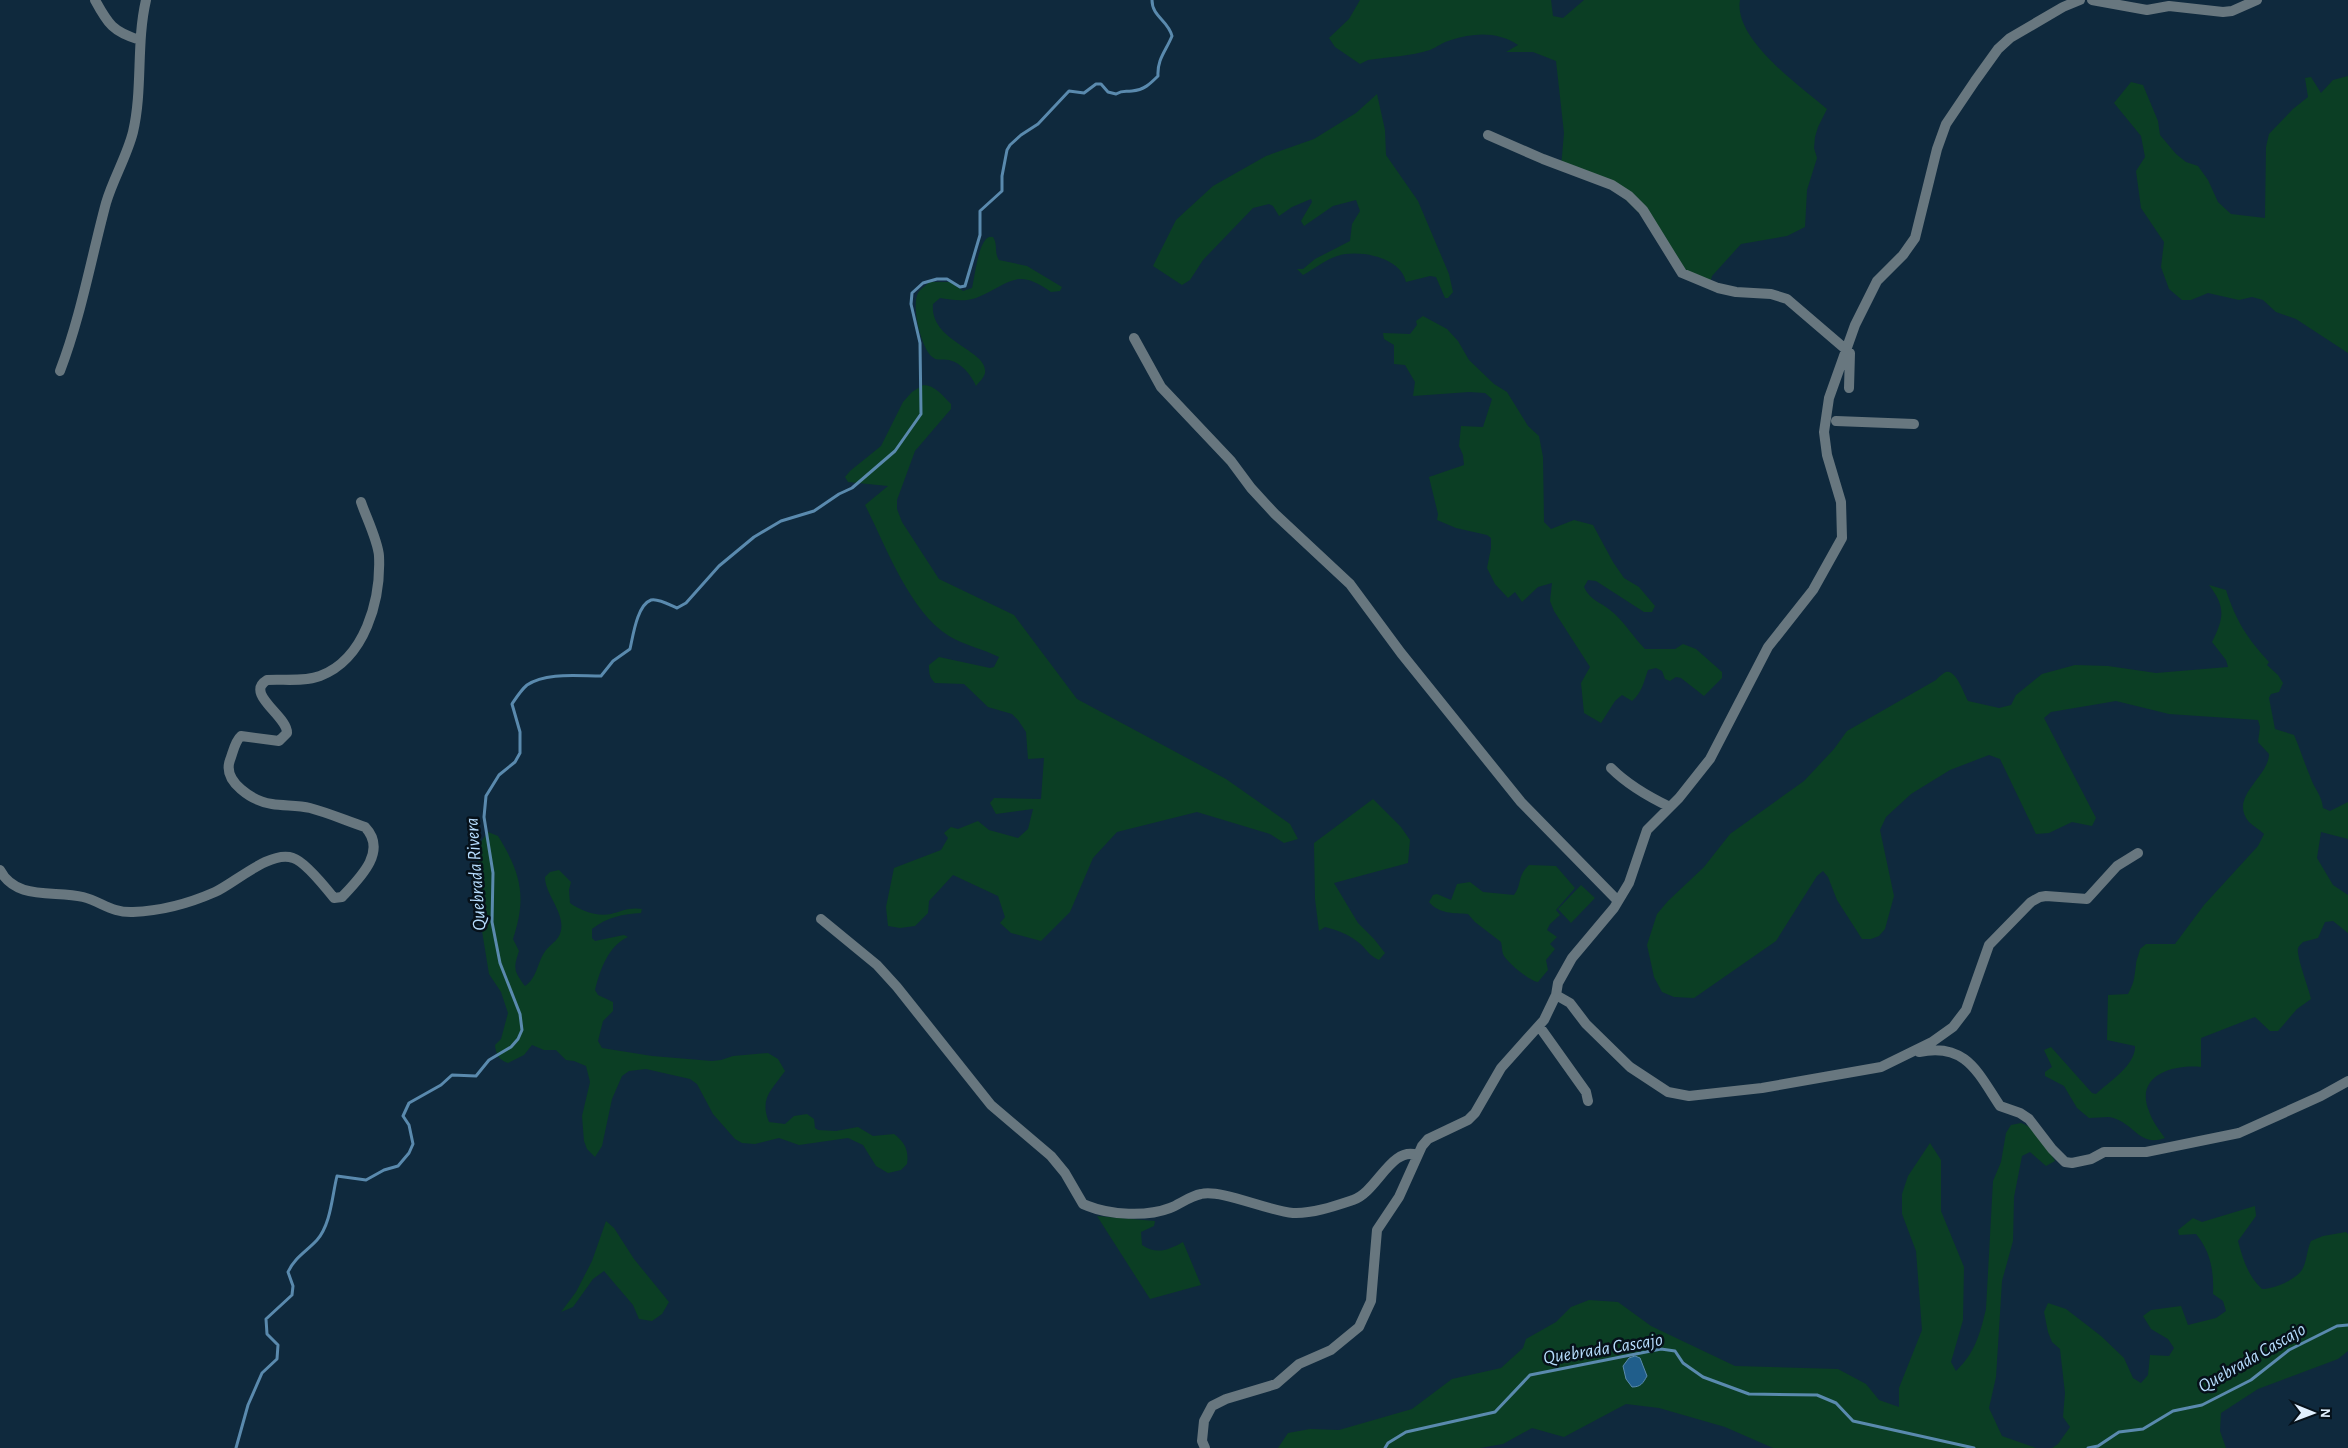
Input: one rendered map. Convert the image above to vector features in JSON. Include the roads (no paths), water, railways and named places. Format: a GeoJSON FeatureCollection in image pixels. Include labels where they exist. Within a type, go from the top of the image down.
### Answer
{"type":"FeatureCollection","features":[{"type":"Feature","properties":{"kind":"street"},"geometry":{"type":"LineString","coordinates":[[95,0],[104,16],[120,34],[140,40]]}},
{"type":"Feature","properties":{"kind":"street"},"geometry":{"type":"LineString","coordinates":[[60,371],[74,336],[106,201],[133,132],[138,96],[140,40],[146,0]]}},
{"type":"Feature","properties":{"kind":"street"},"geometry":{"type":"LineString","coordinates":[[1205,1448],[1202,1441],[1204,1421],[1212,1406],[1226,1399],[1276,1384],[1299,1364],[1331,1350],[1359,1327],[1371,1301],[1377,1230],[1399,1197],[1417,1155],[1428,1139],[1468,1120],[1475,1113],[1501,1068],[1539,1026],[1556,995],[1558,983],[1572,958],[1618,901],[1629,883],[1647,830],[1670,807],[1710,759],[1768,647],[1813,590],[1842,538],[1841,502],[1827,455],[1824,432],[1829,398],[1846,348],[1877,281],[1904,255],[1915,238],[1936,149],[1946,124],[2003,43],[2063,7],[2080,0]]}},
{"type":"Feature","properties":{"kind":"street"},"geometry":{"type":"LineString","coordinates":[[2092,0],[2147,10],[2165,3],[2223,12],[2232,11],[2257,0]]}},
{"type":"Feature","properties":{"kind":"street"},"geometry":{"type":"LineString","coordinates":[[1488,134],[1543,159],[1593,176],[1629,196],[1652,223],[1674,264],[1682,273],[1718,288],[1736,292],[1771,294],[1786,299],[1850,353],[1849,388]]}},
{"type":"Feature","properties":{"kind":"street"},"geometry":{"type":"LineString","coordinates":[[1134,338],[1161,387],[1231,461],[1251,488],[1350,584],[1401,653],[1521,802],[1618,901]]}},
{"type":"Feature","properties":{"kind":"street"},"geometry":{"type":"LineString","coordinates":[[1836,421],[1914,424]]}},
{"type":"Feature","properties":{"kind":"street"},"geometry":{"type":"LineString","coordinates":[[0,870],[12,885],[34,893],[83,897],[112,910],[133,912],[170,908],[215,892],[274,857],[294,858],[320,880],[334,898],[342,897],[373,858],[374,842],[369,831],[365,827],[308,807],[270,804],[251,797],[232,781],[228,772],[228,765],[237,740],[241,736],[279,741],[287,734],[285,724],[262,696],[260,689],[264,682],[267,680],[310,679],[330,672],[348,658],[362,637],[376,590],[379,555],[361,502]]}},
{"type":"Feature","properties":{"kind":"street"},"geometry":{"type":"LineString","coordinates":[[1611,768],[1620,777],[1670,807]]}},
{"type":"Feature","properties":{"kind":"street"},"geometry":{"type":"LineString","coordinates":[[1556,995],[1570,1004],[1586,1024],[1630,1067],[1668,1092],[1681,1095],[1762,1088],[1881,1067],[1932,1042],[1962,1017],[1970,1001],[1990,945],[2031,902],[2046,896],[2087,900],[2117,866],[2138,853]]}},
{"type":"Feature","properties":{"kind":"street"},"geometry":{"type":"LineString","coordinates":[[821,919],[877,965],[897,986],[976,1088],[992,1105],[1051,1156],[1065,1173],[1083,1204],[1088,1206],[1142,1214],[1169,1208],[1201,1194],[1215,1194],[1266,1208],[1303,1213],[1359,1198],[1375,1184],[1390,1163],[1406,1154],[1417,1155]]}},
{"type":"Feature","properties":{"kind":"street"},"geometry":{"type":"LineString","coordinates":[[1539,1026],[1586,1092],[1588,1101]]}},
{"type":"Feature","properties":{"kind":"street"},"geometry":{"type":"LineString","coordinates":[[1905,1054],[1937,1049],[1951,1052],[1961,1058],[1982,1076],[2000,1106],[2020,1113],[2029,1119],[2052,1149],[2065,1162],[2072,1163],[2091,1159],[2104,1152],[2146,1152],[2239,1133],[2321,1096],[2348,1081]]}},
{"type":"Feature","properties":{"kind":"water"},"geometry":{"type":"Polygon","coordinates":[[[1635,1356],[1640,1358],[1647,1376],[1641,1384],[1632,1387],[1626,1379],[1623,1366],[1629,1358],[1635,1356]]]}},
{"type":"Feature","properties":{"kind":"waterway","name":"Quebrada Rivera"},"geometry":{"type":"LineString","coordinates":[[236,1448],[248,1405],[262,1373],[277,1359],[278,1345],[267,1334],[266,1319],[292,1295],[293,1286],[288,1272],[322,1233],[328,1218],[337,1176],[366,1180],[384,1170],[398,1166],[409,1153],[413,1144],[409,1125],[403,1116],[409,1103],[441,1085],[452,1075],[476,1076],[489,1060],[511,1047],[518,1039],[522,1030],[520,1014],[500,963],[492,922],[493,873],[484,817],[486,796],[499,775],[515,762],[520,753],[520,732],[512,704],[527,685],[543,678],[553,676],[601,676],[613,661],[630,649],[636,622],[646,603],[651,600],[657,600],[677,608],[686,603],[719,566],[754,537],[781,521],[814,511],[839,494],[852,488],[895,451],[921,414],[920,343],[911,304],[912,293],[923,283],[937,279],[947,279],[960,287],[965,286],[980,235],[980,211],[1002,191],[1002,176],[1007,150],[1021,135],[1038,124],[1069,91],[1084,93],[1096,84],[1101,84],[1108,92],[1116,94],[1143,88],[1158,76],[1160,60],[1172,36],[1167,26],[1157,15],[1152,0]]}},
{"type":"Feature","properties":{"kind":"waterway","name":"Quebrada Cascajo"},"geometry":{"type":"LineString","coordinates":[[2088,1448],[2098,1446],[2119,1432],[2143,1429],[2173,1411],[2202,1405],[2251,1380],[2289,1350],[2337,1326],[2348,1325]]}},
{"type":"Feature","properties":{"kind":"waterway","name":"Quebrada Cascajo"},"geometry":{"type":"LineString","coordinates":[[1385,1448],[1388,1443],[1406,1432],[1495,1412],[1530,1375],[1661,1349],[1675,1351],[1683,1363],[1703,1377],[1749,1394],[1817,1395],[1836,1403],[1853,1421],[1974,1448]]}}]}
